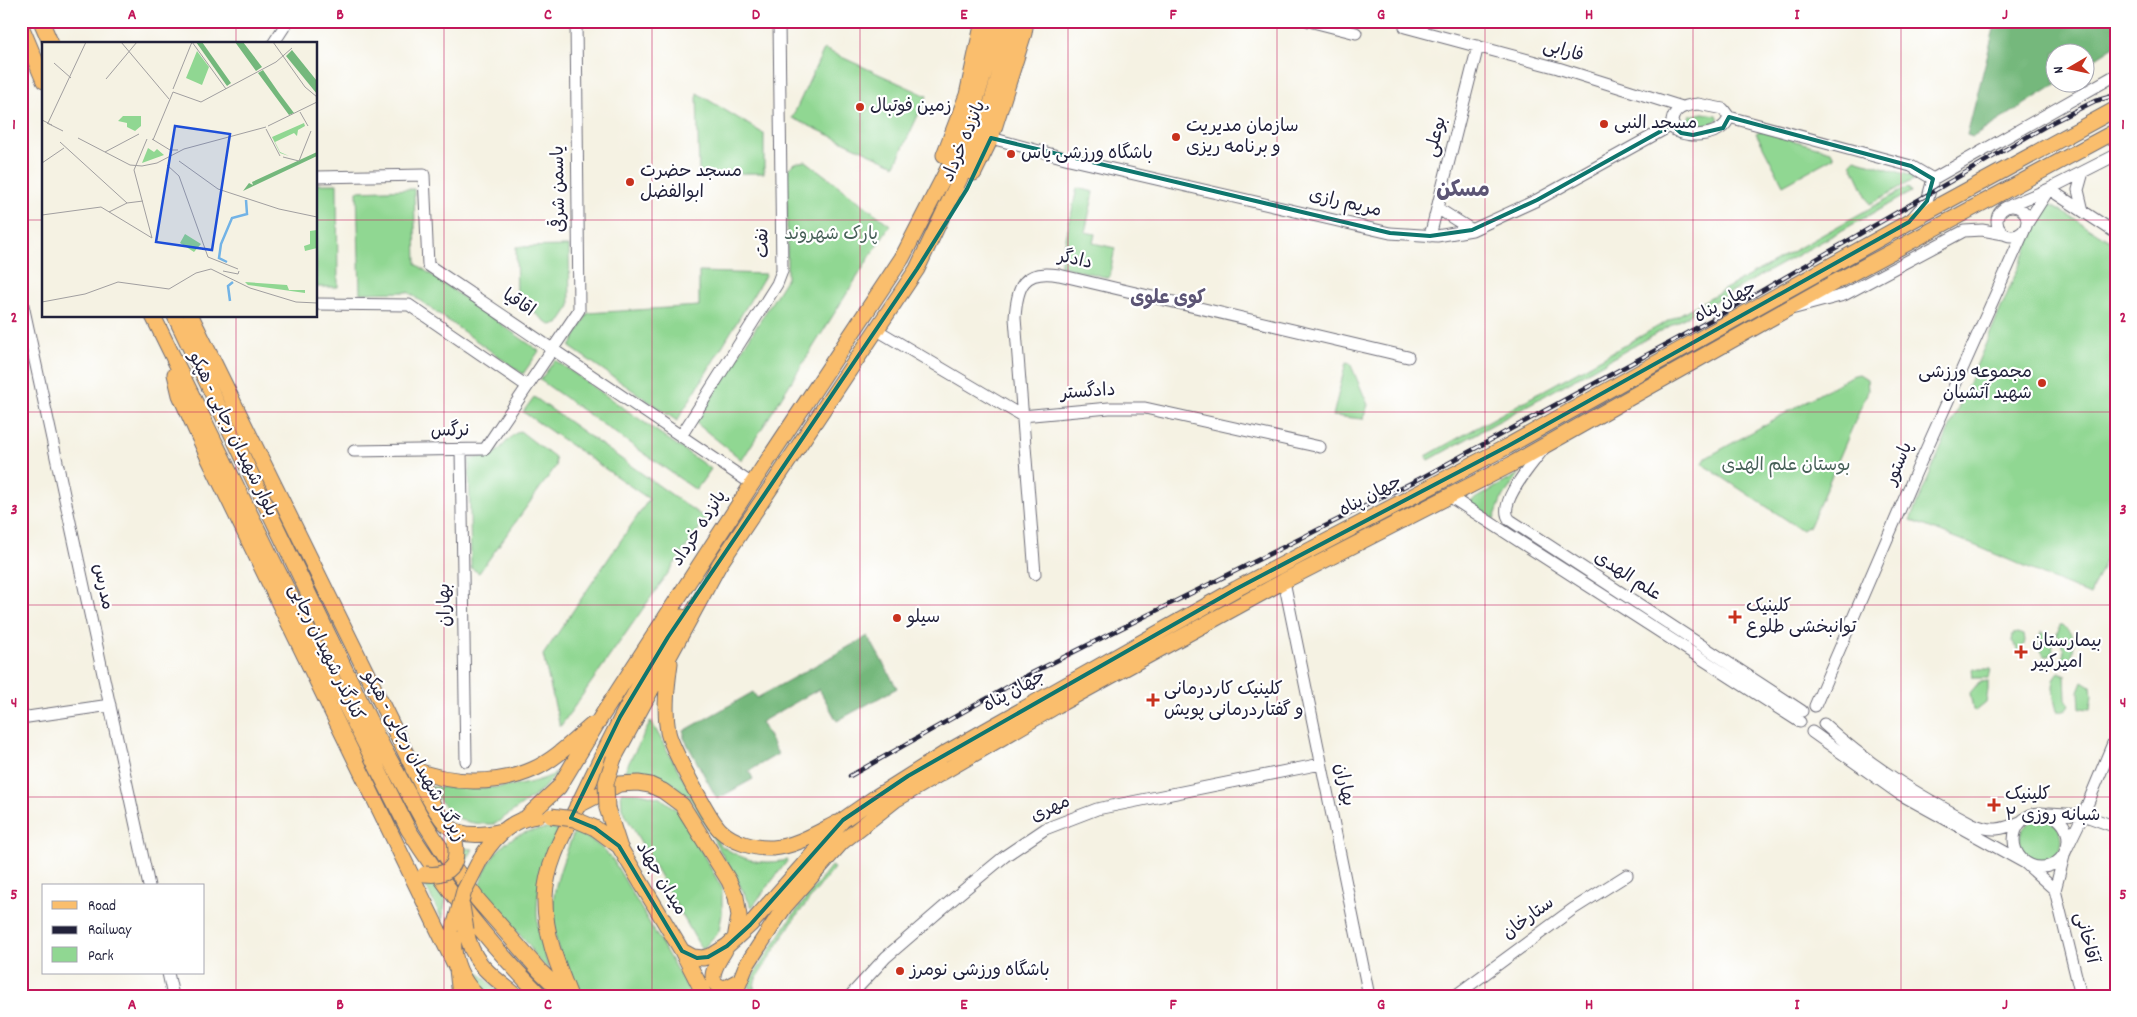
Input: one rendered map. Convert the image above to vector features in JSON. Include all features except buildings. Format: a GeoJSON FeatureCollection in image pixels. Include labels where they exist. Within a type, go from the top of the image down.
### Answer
{"type":"FeatureCollection","features":[{"type":"Feature","properties":{"kind":"main road"},"geometry":{"type":"LineString","coordinates":[[41,21],[50,42]]}},
{"type":"Feature","properties":{"kind":"main road","name":"پانزده خرداد"},"geometry":{"type":"LineString","coordinates":[[902,258],[967,95],[984,21]]}},
{"type":"Feature","properties":{"kind":"main road","name":"پانزده خرداد"},"geometry":{"type":"LineString","coordinates":[[527,817],[559,788],[601,717],[752,484],[902,258],[954,157],[969,123],[994,41],[998,21]]}},
{"type":"Feature","properties":{"kind":"main road","name":"پانزده خرداد"},"geometry":{"type":"LineString","coordinates":[[917,269],[984,128],[1013,21]]}},
{"type":"Feature","properties":{"kind":"main road","name":"پانزده خرداد"},"geometry":{"type":"LineString","coordinates":[[619,846],[607,808],[606,783],[614,758],[719,565],[877,330],[967,189],[991,138],[1024,33],[1026,21]]}},
{"type":"Feature","properties":{"kind":"main road"},"geometry":{"type":"LineString","coordinates":[[21,26],[42,76]]}},
{"type":"Feature","properties":{"kind":"main road","name":"جهان پناه"},"geometry":{"type":"LineString","coordinates":[[682,951],[693,957],[702,958],[713,955],[731,943],[750,925],[843,820],[944,754],[1236,589],[1525,437],[1909,222],[2111,112]]}},
{"type":"Feature","properties":{"kind":"main road","name":"جهان پناه"},"geometry":{"type":"LineString","coordinates":[[734,996],[746,966],[785,906],[842,842],[876,814],[934,776],[1054,707],[1284,582],[1546,445],[1786,310],[2116,131]]}},
{"type":"Feature","properties":{"kind":"main road","name":"بلوار شهیدان رجایی - هپکو"},"geometry":{"type":"LineString","coordinates":[[154,318],[278,571]]}},
{"type":"Feature","properties":{"kind":"main road","name":"بلوار شهیدان رجایی - هپکو"},"geometry":{"type":"LineString","coordinates":[[176,318],[293,562]]}},
{"type":"Feature","properties":{"kind":"main road","name":"کنارگذر شهیدان رجایی"},"geometry":{"type":"LineString","coordinates":[[192,318],[413,769],[455,841],[456,860],[451,869],[444,873],[425,874],[405,860]]}},
{"type":"Feature","properties":{"kind":"main road","name":"کنارگذر شهیدان رجایی"},"geometry":{"type":"LineString","coordinates":[[170,351],[180,395],[457,969]]}},
{"type":"Feature","properties":{"kind":"main road"},"geometry":{"type":"LineString","coordinates":[[254,551],[278,571]]}},
{"type":"Feature","properties":{"kind":"main road","name":"زیرگذر شهیدان رجایی - هپکو"},"geometry":{"type":"LineString","coordinates":[[293,562],[377,736],[421,817],[445,855],[478,900],[540,971],[566,996]]}},
{"type":"Feature","properties":{"kind":"main road"},"geometry":{"type":"LineString","coordinates":[[570,996],[549,938],[545,896],[548,874],[577,806],[620,717],[668,637],[719,565]]}},
{"type":"Feature","properties":{"kind":"main road","name":"زیرگذر شهیدان رجایی - هپکو"},"geometry":{"type":"LineString","coordinates":[[278,571],[408,829],[432,868],[465,910],[540,996]]}},
{"type":"Feature","properties":{"kind":"main road"},"geometry":{"type":"LineString","coordinates":[[672,652],[667,697],[668,734],[705,807],[720,830],[742,844],[772,848],[790,845],[843,820]]}},
{"type":"Feature","properties":{"kind":"main road"},"geometry":{"type":"LineString","coordinates":[[413,769],[428,775],[453,780],[479,780],[514,776],[545,763],[601,717]]}},
{"type":"Feature","properties":{"kind":"main road"},"geometry":{"type":"LineString","coordinates":[[577,806],[619,784],[638,783],[650,785],[663,791],[682,805],[729,881],[736,897],[739,916],[731,943],[715,965],[712,975],[719,986],[725,988],[740,980]]}},
{"type":"Feature","properties":{"kind":"main road","name":"میدان جهاد"},"geometry":{"type":"LineString","coordinates":[[477,996],[469,988],[457,969],[453,947],[460,927],[461,900],[481,858],[502,831],[527,817],[551,816],[574,819],[595,828],[619,846],[682,951],[705,996]]}},
{"type":"Feature","properties":{"kind":"main road"},"geometry":{"type":"LineString","coordinates":[[447,826],[471,834],[484,835],[502,831]]}},
{"type":"Feature","properties":{"kind":"main road"},"geometry":{"type":"LineString","coordinates":[[460,927],[472,952],[483,967],[517,996]]}},
{"type":"Feature","properties":{"kind":"main road"},"geometry":{"type":"LineString","coordinates":[[457,969],[460,996]]}},
{"type":"Feature","properties":{"kind":"street"},"geometry":{"type":"LineString","coordinates":[[273,42],[288,21]]}},
{"type":"Feature","properties":{"kind":"street"},"geometry":{"type":"LineString","coordinates":[[282,42],[296,21]]}},
{"type":"Feature","properties":{"kind":"street","name":"یاسمن شرقی"},"geometry":{"type":"LineString","coordinates":[[552,348],[579,310],[576,21]]}},
{"type":"Feature","properties":{"kind":"street","name":"نفت"},"geometry":{"type":"LineString","coordinates":[[681,436],[777,284],[782,271],[780,21]]}},
{"type":"Feature","properties":{"kind":"street"},"geometry":{"type":"LineString","coordinates":[[1309,21],[1356,33]]}},
{"type":"Feature","properties":{"kind":"street","name":"فارابی"},"geometry":{"type":"LineString","coordinates":[[1405,27],[1558,68],[1682,107]]}},
{"type":"Feature","properties":{"kind":"street","name":"بوعلی"},"geometry":{"type":"LineString","coordinates":[[1430,236],[1478,46]]}},
{"type":"Feature","properties":{"kind":"street"},"geometry":{"type":"LineString","coordinates":[[1909,222],[1927,201],[1934,179],[2116,75]]}},
{"type":"Feature","properties":{"kind":"street"},"geometry":{"type":"LineString","coordinates":[[1729,117],[1723,128],[1693,136],[1680,133],[1672,125],[1673,115],[1682,107],[1698,104],[1720,108],[1726,111],[1729,117],[1911,166],[1934,179]]}},
{"type":"Feature","properties":{"kind":"street","name":"مریم رازی"},"geometry":{"type":"LineString","coordinates":[[991,138],[1390,233],[1430,236],[1472,230],[1538,200],[1672,125]]}},
{"type":"Feature","properties":{"kind":"street"},"geometry":{"type":"LineString","coordinates":[[2006,235],[1998,225],[1997,220],[2001,210],[2049,189],[2116,155]]}},
{"type":"Feature","properties":{"kind":"street"},"geometry":{"type":"LineString","coordinates":[[2083,172],[2078,190],[2083,211]]}},
{"type":"Feature","properties":{"kind":"street","name":"اقاقیا"},"geometry":{"type":"LineString","coordinates":[[318,176],[424,175],[428,265],[752,484]]}},
{"type":"Feature","properties":{"kind":"street"},"geometry":{"type":"LineString","coordinates":[[2049,189],[2116,232]]}},
{"type":"Feature","properties":{"kind":"street"},"geometry":{"type":"LineString","coordinates":[[2010,258],[2049,189]]}},
{"type":"Feature","properties":{"kind":"street"},"geometry":{"type":"LineString","coordinates":[[2011,205],[2025,212],[2026,227]]}},
{"type":"Feature","properties":{"kind":"street"},"geometry":{"type":"LineString","coordinates":[[1437,208],[1472,230]]}},
{"type":"Feature","properties":{"kind":"street"},"geometry":{"type":"LineString","coordinates":[[1786,310],[1844,295],[1964,231],[1982,230],[2014,236],[2026,227]]}},
{"type":"Feature","properties":{"kind":"street","name":"پاستور"},"geometry":{"type":"LineString","coordinates":[[1815,706],[2010,258],[2006,235]]}},
{"type":"Feature","properties":{"kind":"street","name":"دادگر"},"geometry":{"type":"LineString","coordinates":[[1035,574],[1015,318],[1019,289],[1026,280],[1035,274],[1045,272],[1408,357]]}},
{"type":"Feature","properties":{"kind":"street","name":"مدرس"},"geometry":{"type":"LineString","coordinates":[[21,296],[149,884]]}},
{"type":"Feature","properties":{"kind":"street"},"geometry":{"type":"LineString","coordinates":[[318,304],[409,305],[526,386]]}},
{"type":"Feature","properties":{"kind":"street"},"geometry":{"type":"LineString","coordinates":[[877,330],[1022,416]]}},
{"type":"Feature","properties":{"kind":"street","name":"نرگس"},"geometry":{"type":"LineString","coordinates":[[354,451],[486,449],[552,348]]}},
{"type":"Feature","properties":{"kind":"street","name":"دادگستر"},"geometry":{"type":"LineString","coordinates":[[1022,416],[1109,408],[1145,408],[1320,447]]}},
{"type":"Feature","properties":{"kind":"street"},"geometry":{"type":"LineString","coordinates":[[1500,529],[1501,522],[1507,518],[1506,507],[1508,499],[1546,445]]}},
{"type":"Feature","properties":{"kind":"street","name":"بهاران"},"geometry":{"type":"LineString","coordinates":[[460,450],[466,761]]}},
{"type":"Feature","properties":{"kind":"street","name":"علم الهدی"},"geometry":{"type":"LineString","coordinates":[[1449,496],[1801,716]]}},
{"type":"Feature","properties":{"kind":"street","name":"علم الهدی"},"geometry":{"type":"LineString","coordinates":[[1507,518],[1519,528],[1801,716]]}},
{"type":"Feature","properties":{"kind":"street","name":"بهاران"},"geometry":{"type":"LineString","coordinates":[[1284,582],[1369,996]]}},
{"type":"Feature","properties":{"kind":"street"},"geometry":{"type":"LineString","coordinates":[[21,718],[110,705]]}},
{"type":"Feature","properties":{"kind":"street"},"geometry":{"type":"LineString","coordinates":[[1812,732],[1820,729],[1824,724],[1824,713],[1815,706],[1806,708],[1801,716],[1804,729],[1812,732],[1898,793],[2025,863],[2043,867],[2052,865],[2060,860],[2065,852],[2083,815],[2116,736]]}},
{"type":"Feature","properties":{"kind":"street"},"geometry":{"type":"LineString","coordinates":[[1824,724],[1853,750],[1902,784],[1982,828],[1997,830],[2020,822],[2032,814],[2047,813],[2083,815],[2116,827]]}},
{"type":"Feature","properties":{"kind":"street","name":"مهری"},"geometry":{"type":"LineString","coordinates":[[850,996],[886,957],[959,894],[1005,856],[1045,829],[1097,809],[1321,764]]}},
{"type":"Feature","properties":{"kind":"street"},"geometry":{"type":"LineString","coordinates":[[2020,822],[2015,830],[2013,839],[2015,848],[2025,863],[2054,890],[2068,844],[2065,828],[2054,816],[2047,813]]}},
{"type":"Feature","properties":{"kind":"street","name":"ستارخان"},"geometry":{"type":"LineString","coordinates":[[1455,996],[1573,909],[1626,874]]}},
{"type":"Feature","properties":{"kind":"street","name":"آقاخانی"},"geometry":{"type":"LineString","coordinates":[[2054,890],[2081,996]]}},
{"type":"Feature","properties":{"kind":"street"},"geometry":{"type":"LineString","coordinates":[[168,974],[173,996]]}},
{"type":"Feature","properties":{"kind":"highlighted area"},"geometry":{"type":"Polygon","coordinates":[[[1729,117],[1911,166],[1933,179],[1927,201],[1909,222],[1508,446],[1236,589],[908,776],[843,820],[750,925],[727,946],[708,957],[697,958],[682,951],[619,846],[595,828],[571,818],[620,717],[668,637],[917,269],[967,189],[991,138],[1390,233],[1430,236],[1472,230],[1537,200],[1672,125],[1681,133],[1693,135],[1723,128],[1729,117]]]}},
{"type":"Feature","properties":{"kind":"green space"},"geometry":{"type":"Polygon","coordinates":[[[1996,21],[2116,21],[2116,45],[2094,59],[2094,42],[2044,42],[2044,92],[1973,137],[1967,135],[1996,21]]]}},
{"type":"Feature","properties":{"kind":"green space","name":"زمین فوتبال"},"geometry":{"type":"Polygon","coordinates":[[[824,49],[927,96],[895,165],[792,118],[824,49]]]}},
{"type":"Feature","properties":{"kind":"green space"},"geometry":{"type":"Polygon","coordinates":[[[697,93],[764,134],[764,173],[699,174],[697,93]]]}},
{"type":"Feature","properties":{"kind":"green space"},"geometry":{"type":"Polygon","coordinates":[[[1703,113],[1716,115],[1719,118],[1709,125],[1701,127],[1693,126],[1687,121],[1690,116],[1703,113]]]}},
{"type":"Feature","properties":{"kind":"green space"},"geometry":{"type":"Polygon","coordinates":[[[1760,131],[1831,151],[1834,157],[1783,185],[1756,133],[1760,131]]]}},
{"type":"Feature","properties":{"kind":"green space"},"geometry":{"type":"Polygon","coordinates":[[[1855,159],[1912,176],[1913,180],[1870,204],[1851,163],[1855,159]]]}},
{"type":"Feature","properties":{"kind":"green space","name":"پارک شهروند"},"geometry":{"type":"Polygon","coordinates":[[[806,161],[890,225],[742,460],[696,423],[787,278],[787,170],[794,163],[806,161]]]}},
{"type":"Feature","properties":{"kind":"green space"},"geometry":{"type":"Polygon","coordinates":[[[318,184],[337,184],[338,287],[318,287],[318,184]]]}},
{"type":"Feature","properties":{"kind":"green space"},"geometry":{"type":"Polygon","coordinates":[[[1908,187],[1911,192],[1429,460],[1426,456],[1908,187]]]}},
{"type":"Feature","properties":{"kind":"green space"},"geometry":{"type":"Polygon","coordinates":[[[1077,188],[1094,192],[1085,232],[1095,234],[1093,243],[1115,248],[1109,278],[1060,266],[1077,188]]]}},
{"type":"Feature","properties":{"kind":"green space"},"geometry":{"type":"Polygon","coordinates":[[[414,189],[416,264],[539,351],[523,374],[408,292],[360,293],[357,191],[414,189]]]}},
{"type":"Feature","properties":{"kind":"green space","name":"مجموعه ورزشی شهید آتشیان"},"geometry":{"type":"Polygon","coordinates":[[[2052,205],[2116,245],[2116,535],[2090,595],[1910,520],[2044,208],[2052,205]]]}},
{"type":"Feature","properties":{"kind":"green space"},"geometry":{"type":"Polygon","coordinates":[[[569,246],[570,306],[558,324],[550,325],[517,299],[516,247],[569,246]]]}},
{"type":"Feature","properties":{"kind":"green space"},"geometry":{"type":"Polygon","coordinates":[[[699,272],[766,274],[677,421],[570,347],[588,313],[699,306],[699,272]]]}},
{"type":"Feature","properties":{"kind":"green space"},"geometry":{"type":"Polygon","coordinates":[[[555,360],[711,469],[696,490],[540,380],[555,360]]]}},
{"type":"Feature","properties":{"kind":"green space"},"geometry":{"type":"Polygon","coordinates":[[[1346,362],[1350,363],[1368,405],[1363,419],[1333,416],[1346,362]]]}},
{"type":"Feature","properties":{"kind":"green space","name":"بوستان علم الهدی"},"geometry":{"type":"Polygon","coordinates":[[[1859,374],[1867,379],[1868,391],[1810,526],[1802,530],[1703,463],[1706,458],[1851,376],[1859,374]]]}},
{"type":"Feature","properties":{"kind":"green space"},"geometry":{"type":"Polygon","coordinates":[[[534,397],[706,519],[560,727],[543,655],[649,499],[523,412],[534,397]]]}},
{"type":"Feature","properties":{"kind":"green space"},"geometry":{"type":"Polygon","coordinates":[[[520,431],[555,458],[556,466],[479,573],[471,568],[469,459],[494,455],[513,435],[520,431]]]}},
{"type":"Feature","properties":{"kind":"green space"},"geometry":{"type":"Polygon","coordinates":[[[1519,474],[1501,500],[1494,519],[1471,504],[1471,501],[1519,474]]]}},
{"type":"Feature","properties":{"kind":"green space"},"geometry":{"type":"Polygon","coordinates":[[[2060,625],[2063,625],[2069,631],[2074,641],[2071,658],[2064,667],[2062,666],[2064,650],[2057,634],[2060,625]]]}},
{"type":"Feature","properties":{"kind":"green space"},"geometry":{"type":"Polygon","coordinates":[[[2042,632],[2052,644],[2053,650],[2050,656],[2045,656],[2040,648],[2040,634],[2042,632]]]}},
{"type":"Feature","properties":{"kind":"green space"},"geometry":{"type":"Polygon","coordinates":[[[2013,634],[2024,635],[2025,641],[2022,651],[2019,651],[2012,641],[2013,634]]]}},
{"type":"Feature","properties":{"kind":"green space"},"geometry":{"type":"Polygon","coordinates":[[[868,636],[897,688],[837,721],[819,689],[761,722],[778,754],[749,771],[753,779],[717,799],[684,738],[684,731],[753,692],[757,698],[868,636]]]}},
{"type":"Feature","properties":{"kind":"green space"},"geometry":{"type":"Polygon","coordinates":[[[1972,669],[1991,669],[1989,678],[1973,678],[1972,669]]]}},
{"type":"Feature","properties":{"kind":"green space"},"geometry":{"type":"Polygon","coordinates":[[[2059,672],[2065,675],[2066,699],[2070,705],[2067,710],[2057,711],[2053,686],[2059,672]]]}},
{"type":"Feature","properties":{"kind":"green space"},"geometry":{"type":"Polygon","coordinates":[[[1988,681],[1986,703],[1976,711],[1973,709],[1970,693],[1979,682],[1988,681]]]}},
{"type":"Feature","properties":{"kind":"green space"},"geometry":{"type":"Polygon","coordinates":[[[2083,681],[2091,686],[2090,709],[2080,708],[2079,691],[2083,681]]]}},
{"type":"Feature","properties":{"kind":"green space"},"geometry":{"type":"Polygon","coordinates":[[[651,721],[720,845],[737,855],[760,862],[788,860],[752,907],[691,800],[671,782],[651,775],[624,772],[651,721]]]}},
{"type":"Feature","properties":{"kind":"green space"},"geometry":{"type":"Polygon","coordinates":[[[558,772],[540,792],[495,824],[472,823],[456,817],[444,805],[431,787],[479,788],[513,786],[529,783],[558,772]]]}},
{"type":"Feature","properties":{"kind":"green space"},"geometry":{"type":"Polygon","coordinates":[[[621,792],[640,793],[661,798],[679,812],[722,888],[722,914],[719,931],[702,950],[622,809],[621,792]]]}},
{"type":"Feature","properties":{"kind":"green space"},"geometry":{"type":"Polygon","coordinates":[[[2045,819],[2053,822],[2059,828],[2062,840],[2059,852],[2053,858],[2037,861],[2029,858],[2023,852],[2020,836],[2023,828],[2029,822],[2045,819]]]}},
{"type":"Feature","properties":{"kind":"green space"},"geometry":{"type":"Polygon","coordinates":[[[550,828],[559,830],[540,883],[537,915],[543,950],[550,970],[535,957],[529,945],[494,907],[487,903],[479,894],[480,885],[487,868],[504,845],[523,833],[550,828]]]}},
{"type":"Feature","properties":{"kind":"green space"},"geometry":{"type":"Polygon","coordinates":[[[574,832],[595,843],[613,860],[692,996],[584,996],[577,988],[564,964],[553,925],[554,895],[557,880],[574,832]]]}},
{"type":"Feature","properties":{"kind":"green space"},"geometry":{"type":"Polygon","coordinates":[[[463,848],[473,849],[463,868],[459,862],[463,848]]]}},
{"type":"Feature","properties":{"kind":"green space"},"geometry":{"type":"Polygon","coordinates":[[[831,866],[834,868],[792,922],[755,981],[753,996],[749,996],[750,981],[790,919],[831,866]]]}},
{"type":"Feature","properties":{"kind":"green space"},"geometry":{"type":"Polygon","coordinates":[[[423,881],[432,881],[446,900],[442,919],[423,881]]]}},
{"type":"Feature","properties":{"kind":"green space"},"geometry":{"type":"Polygon","coordinates":[[[462,941],[474,966],[505,996],[489,996],[478,983],[470,971],[462,941]]]}},
{"type":"Feature","properties":{"kind":"railway"},"geometry":{"type":"LineString","coordinates":[[850,776],[1032,673],[1423,477],[1720,315],[2051,123],[2095,101],[2116,95]]}},
{"type":"Feature","properties":{"kind":"place","name":"زمین فوتبال"},"geometry":{"type":"Point","coordinates":[860,107]}},
{"type":"Feature","properties":{"kind":"place","name":"مسجد النبی"},"geometry":{"type":"Point","coordinates":[1604,124]}},
{"type":"Feature","properties":{"kind":"place","name":"سازمان مدیریت و برنامه ریزی"},"geometry":{"type":"Point","coordinates":[1176,137]}},
{"type":"Feature","properties":{"kind":"place","name":"باشگاه ورزشی یاس"},"geometry":{"type":"Point","coordinates":[1011,154]}},
{"type":"Feature","properties":{"kind":"place","name":"مسجد حضرت ابوالفضل"},"geometry":{"type":"Point","coordinates":[630,182]}},
{"type":"Feature","properties":{"kind":"place","name":"مجموعه ورزشی شهید آتشیان"},"geometry":{"type":"Point","coordinates":[2042,383]}},
{"type":"Feature","properties":{"kind":"place","name":"کلینیک توانبخشی طلوع"},"geometry":{"type":"Point","coordinates":[1735,617]}},
{"type":"Feature","properties":{"kind":"place","name":"سیلو"},"geometry":{"type":"Point","coordinates":[897,618]}},
{"type":"Feature","properties":{"kind":"place","name":"بیمارستان امیرکبیر"},"geometry":{"type":"Point","coordinates":[2021,652]}},
{"type":"Feature","properties":{"kind":"place","name":"کلینیک کاردرمانی و گفتاردرمانی پویش"},"geometry":{"type":"Point","coordinates":[1153,700]}},
{"type":"Feature","properties":{"kind":"place","name":"کلینیک شبانه روزی ۲"},"geometry":{"type":"Point","coordinates":[1994,805]}},
{"type":"Feature","properties":{"kind":"place","name":"باشگاه ورزشی نومرز"},"geometry":{"type":"Point","coordinates":[900,971]}},
{"type":"Feature","properties":{"kind":"district","name":"مسکن"},"geometry":{"type":"Point","coordinates":[1463,191]}},
{"type":"Feature","properties":{"kind":"district","name":"کوی علوی"},"geometry":{"type":"Point","coordinates":[1168,299]}}]}
